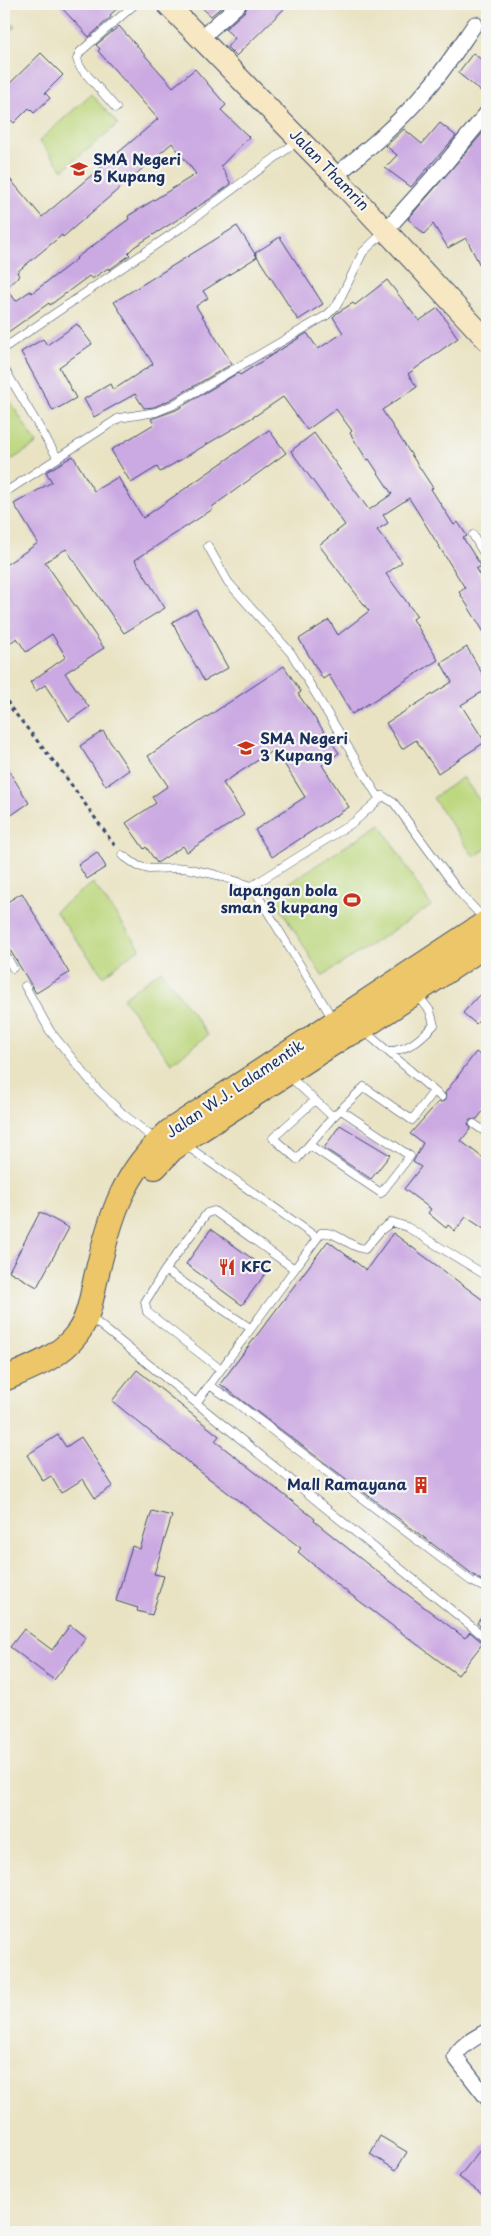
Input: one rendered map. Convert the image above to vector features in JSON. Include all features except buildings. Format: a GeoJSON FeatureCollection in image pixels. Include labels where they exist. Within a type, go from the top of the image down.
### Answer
{"type":"FeatureCollection","features":[{"type":"Feature","properties":{"kind":"main road","name":"Jalan Thamrin"},"geometry":{"type":"LineString","coordinates":[[167,4],[335,176],[487,340]]}},
{"type":"Feature","properties":{"kind":"main road","name":"Jalan W.J. Lalamentik"},"geometry":{"type":"LineString","coordinates":[[170,1141],[348,1025],[487,922]]}},
{"type":"Feature","properties":{"kind":"main road"},"geometry":{"type":"LineString","coordinates":[[4,1394],[33,1380],[70,1358],[86,1342],[120,1236],[135,1197],[170,1141],[287,1074],[348,1025],[415,992],[487,944]]}},
{"type":"Feature","properties":{"kind":"main road"},"geometry":{"type":"LineString","coordinates":[[4,1379],[36,1366],[64,1348],[93,1319]]}},
{"type":"Feature","properties":{"kind":"street"},"geometry":{"type":"LineString","coordinates":[[202,38],[239,4]]}},
{"type":"Feature","properties":{"kind":"street"},"geometry":{"type":"LineString","coordinates":[[335,176],[372,146],[424,94],[445,68],[475,24]]}},
{"type":"Feature","properties":{"kind":"street"},"geometry":{"type":"LineString","coordinates":[[386,230],[487,113]]}},
{"type":"Feature","properties":{"kind":"street"},"geometry":{"type":"LineString","coordinates":[[487,2031],[464,2046],[457,2052],[455,2057],[487,2098]]}},
{"type":"Feature","properties":{"kind":"lane"},"geometry":{"type":"LineString","coordinates":[[116,108],[80,67],[77,59],[80,52],[136,4]]}},
{"type":"Feature","properties":{"kind":"lane"},"geometry":{"type":"LineString","coordinates":[[4,348],[185,225],[299,140]]}},
{"type":"Feature","properties":{"kind":"lane"},"geometry":{"type":"LineString","coordinates":[[4,492],[119,418],[156,412],[173,405],[326,315],[338,305],[363,252],[386,230]]}},
{"type":"Feature","properties":{"kind":"lane"},"geometry":{"type":"LineString","coordinates":[[4,368],[57,457]]}},
{"type":"Feature","properties":{"kind":"lane"},"geometry":{"type":"LineString","coordinates":[[473,535],[487,559]]}},
{"type":"Feature","properties":{"kind":"lane"},"geometry":{"type":"LineString","coordinates":[[208,546],[228,582],[291,653],[377,795],[383,796],[394,803],[460,893],[487,922]]}},
{"type":"Feature","properties":{"kind":"lane"},"geometry":{"type":"LineString","coordinates":[[252,886],[354,822],[383,796]]}},
{"type":"Feature","properties":{"kind":"lane"},"geometry":{"type":"LineString","coordinates":[[122,855],[138,866],[148,869],[185,868],[252,886],[348,1025],[388,1051],[441,1097]]}},
{"type":"Feature","properties":{"kind":"lane"},"geometry":{"type":"LineString","coordinates":[[4,952],[13,968]]}},
{"type":"Feature","properties":{"kind":"lane"},"geometry":{"type":"LineString","coordinates":[[25,986],[50,1032],[96,1088],[123,1114],[170,1141],[316,1237]]}},
{"type":"Feature","properties":{"kind":"lane"},"geometry":{"type":"LineString","coordinates":[[388,1051],[397,1051],[416,1043],[434,1026],[430,1011],[415,992]]}},
{"type":"Feature","properties":{"kind":"lane"},"geometry":{"type":"LineString","coordinates":[[287,1074],[334,1117]]}},
{"type":"Feature","properties":{"kind":"lane"},"geometry":{"type":"LineString","coordinates":[[315,1100],[273,1138],[297,1159],[334,1117],[364,1087],[412,1120],[434,1091]]}},
{"type":"Feature","properties":{"kind":"lane"},"geometry":{"type":"LineString","coordinates":[[310,1146],[381,1194],[410,1156],[341,1110]]}},
{"type":"Feature","properties":{"kind":"lane"},"geometry":{"type":"LineString","coordinates":[[474,1124],[487,1133]]}},
{"type":"Feature","properties":{"kind":"lane"},"geometry":{"type":"LineString","coordinates":[[220,1369],[147,1312],[145,1302],[165,1270],[207,1213],[214,1211],[293,1268]]}},
{"type":"Feature","properties":{"kind":"lane"},"geometry":{"type":"LineString","coordinates":[[197,1402],[293,1268],[321,1233],[326,1232],[354,1246],[365,1249],[381,1230],[392,1222],[397,1223],[408,1227],[487,1276]]}},
{"type":"Feature","properties":{"kind":"lane"},"geometry":{"type":"LineString","coordinates":[[165,1270],[250,1328]]}},
{"type":"Feature","properties":{"kind":"lane"},"geometry":{"type":"LineString","coordinates":[[93,1319],[487,1639]]}},
{"type":"Feature","properties":{"kind":"lane"},"geometry":{"type":"LineString","coordinates":[[209,1385],[243,1408],[471,1581],[487,1589]]}},
{"type":"Feature","properties":{"kind":"path"},"geometry":{"type":"LineString","coordinates":[[4,694],[10,707],[62,773],[122,855]]}},
{"type":"Feature","properties":{"kind":"green space"},"geometry":{"type":"Polygon","coordinates":[[[4,15],[15,27],[4,37],[4,15]]]}},
{"type":"Feature","properties":{"kind":"green space"},"geometry":{"type":"Polygon","coordinates":[[[91,94],[118,124],[63,170],[39,141],[91,94]]]}},
{"type":"Feature","properties":{"kind":"green space"},"geometry":{"type":"Polygon","coordinates":[[[4,392],[37,444],[11,460],[4,448],[4,392]]]}},
{"type":"Feature","properties":{"kind":"green space"},"geometry":{"type":"Polygon","coordinates":[[[463,777],[487,811],[487,848],[474,857],[433,798],[463,777]]]}},
{"type":"Feature","properties":{"kind":"green space","name":"lapangan bola sman 3 kupang"},"geometry":{"type":"Polygon","coordinates":[[[380,824],[431,906],[322,976],[272,894],[380,824]]]}},
{"type":"Feature","properties":{"kind":"green space"},"geometry":{"type":"Polygon","coordinates":[[[93,883],[140,948],[103,976],[55,911],[93,883]]]}},
{"type":"Feature","properties":{"kind":"green space"},"geometry":{"type":"Polygon","coordinates":[[[161,970],[208,1035],[171,1063],[123,998],[161,970]]]}},
{"type":"Feature","properties":{"kind":"place","name":"SMA Negeri 5 Kupang"},"geometry":{"type":"Point","coordinates":[79,169]}},
{"type":"Feature","properties":{"kind":"place","name":"SMA Negeri 3 Kupang"},"geometry":{"type":"Point","coordinates":[246,748]}},
{"type":"Feature","properties":{"kind":"place","name":"lapangan bola sman 3 kupang"},"geometry":{"type":"Point","coordinates":[352,900]}},
{"type":"Feature","properties":{"kind":"place","name":"KFC"},"geometry":{"type":"Point","coordinates":[227,1267]}},
{"type":"Feature","properties":{"kind":"place","name":"Mall Ramayana"},"geometry":{"type":"Point","coordinates":[421,1485]}}]}
